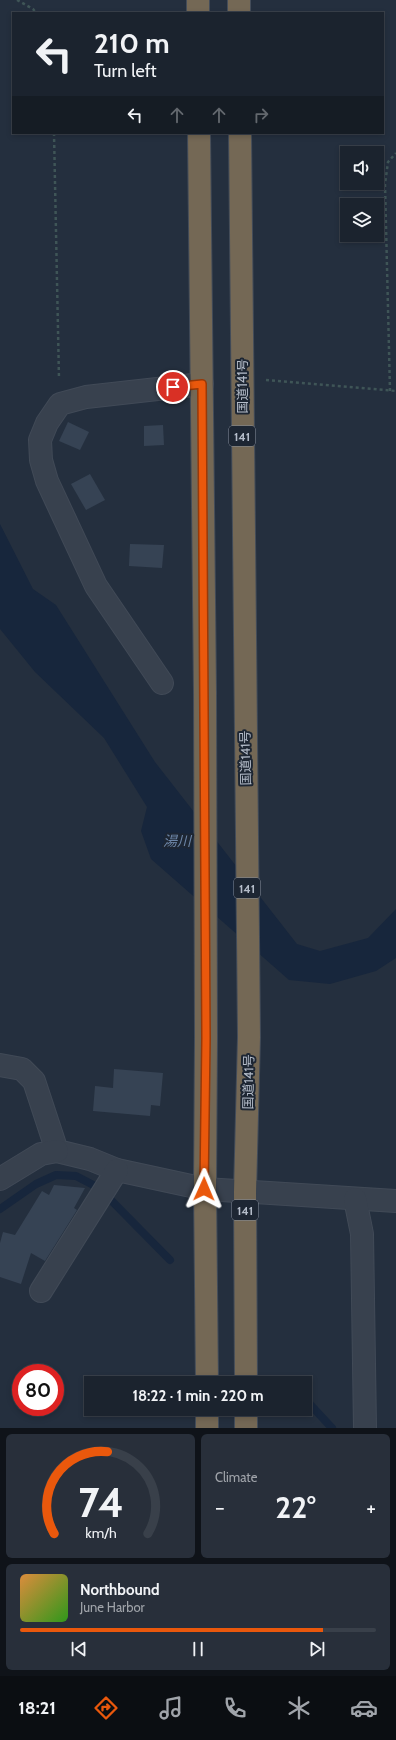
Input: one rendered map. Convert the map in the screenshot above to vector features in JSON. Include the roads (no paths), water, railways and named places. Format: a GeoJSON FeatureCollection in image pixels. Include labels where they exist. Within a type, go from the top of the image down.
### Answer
{"type":"FeatureCollection","features":[{"type":"Feature","properties":{"kind":"highway"},"geometry":{"type":"LineString","coordinates":[[198,0],[198,12]]}},
{"type":"Feature","properties":{"kind":"highway"},"geometry":{"type":"LineString","coordinates":[[239,0],[239,12]]}},
{"type":"Feature","properties":{"kind":"highway"},"geometry":{"type":"LineString","coordinates":[[199,134],[205,738],[206,1038],[204,1189],[207,1376]]}},
{"type":"Feature","properties":{"kind":"highway","name":"国道141号"},"geometry":{"type":"LineString","coordinates":[[240,134],[241,377],[249,1037],[245,1192],[246,1376]]}},
{"type":"Feature","properties":{"kind":"highway"},"geometry":{"type":"LineString","coordinates":[[207,1416],[207,1428]]}},
{"type":"Feature","properties":{"kind":"highway"},"geometry":{"type":"LineString","coordinates":[[246,1416],[246,1428]]}},
{"type":"Feature","properties":{"kind":"street"},"geometry":{"type":"LineString","coordinates":[[162,683],[96,586],[47,481],[41,460],[40,440],[47,422],[60,404],[86,397],[202,384]]}},
{"type":"Feature","properties":{"kind":"street"},"geometry":{"type":"LineString","coordinates":[[0,1065],[22,1069],[34,1081],[57,1151]]}},
{"type":"Feature","properties":{"kind":"street"},"geometry":{"type":"LineString","coordinates":[[0,1179],[41,1154],[57,1151],[90,1159],[108,1185]]}},
{"type":"Feature","properties":{"kind":"street"},"geometry":{"type":"LineString","coordinates":[[108,1185],[204,1189],[396,1201]]}},
{"type":"Feature","properties":{"kind":"street"},"geometry":{"type":"LineString","coordinates":[[41,1292],[108,1185]]}},
{"type":"Feature","properties":{"kind":"street"},"geometry":{"type":"LineString","coordinates":[[355,1199],[362,1234],[365,1428]]}},
{"type":"Feature","properties":{"kind":"water","name":"湯川"},"geometry":{"type":"Polygon","coordinates":[[[0,524],[33,589],[56,605],[155,762],[297,944],[320,951],[368,938],[396,909],[396,958],[376,971],[330,984],[289,980],[151,859],[141,831],[147,807],[104,738],[35,672],[0,629],[0,524]]]}},
{"type":"Feature","properties":{"kind":"waterway"},"geometry":{"type":"LineString","coordinates":[[0,1209],[36,1184],[56,1175],[76,1176],[99,1188],[170,1260]]}},
{"type":"Feature","properties":{"kind":"waterway"},"geometry":{"type":"LineString","coordinates":[[312,1407],[332,1428]]}}]}
